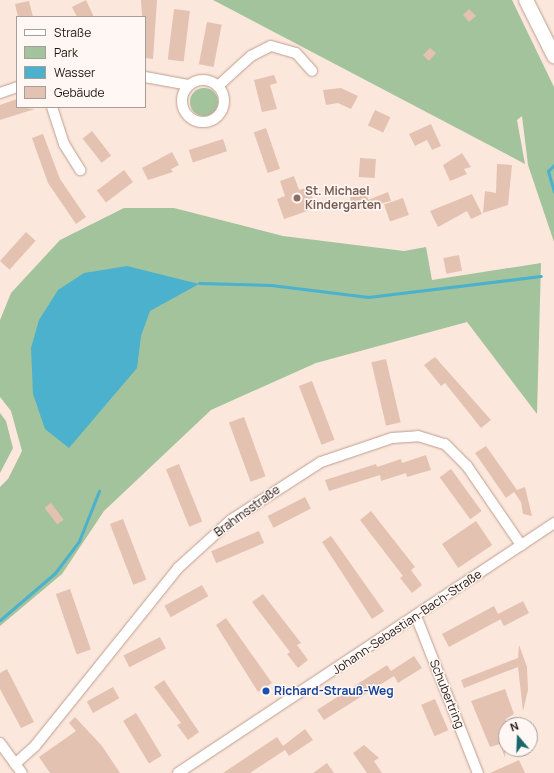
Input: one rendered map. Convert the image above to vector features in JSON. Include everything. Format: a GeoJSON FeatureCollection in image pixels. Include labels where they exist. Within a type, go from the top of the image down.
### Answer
{"type":"FeatureCollection","features":[{"type":"Feature","properties":{"kind":"main road"},"geometry":{"type":"LineString","coordinates":[[526,0],[554,56]]}},
{"type":"Feature","properties":{"kind":"street"},"geometry":{"type":"LineString","coordinates":[[218,86],[251,56],[271,46],[296,53],[312,72]]}},
{"type":"Feature","properties":{"kind":"street"},"geometry":{"type":"LineString","coordinates":[[146,78],[189,85],[207,80],[218,86],[224,98],[222,111],[213,120],[201,122],[189,117],[182,104],[189,85]]}},
{"type":"Feature","properties":{"kind":"street"},"geometry":{"type":"LineString","coordinates":[[0,92],[16,87]]}},
{"type":"Feature","properties":{"kind":"street"},"geometry":{"type":"LineString","coordinates":[[52,108],[64,144],[80,170]]}},
{"type":"Feature","properties":{"kind":"street","name":"Brahmsstraße"},"geometry":{"type":"LineString","coordinates":[[15,764],[35,746],[178,568],[231,520],[322,462],[392,438],[418,436],[445,444],[468,466],[521,545]]}},
{"type":"Feature","properties":{"kind":"street","name":"Johann-Sebastian-Bach-Straße"},"geometry":{"type":"LineString","coordinates":[[178,773],[554,523]]}},
{"type":"Feature","properties":{"kind":"street","name":"Schubertring"},"geometry":{"type":"LineString","coordinates":[[416,616],[474,772]]}},
{"type":"Feature","properties":{"kind":"street"},"geometry":{"type":"LineString","coordinates":[[0,743],[22,773]]}},
{"type":"Feature","properties":{"kind":"green space"},"geometry":{"type":"Polygon","coordinates":[[[213,0],[512,0],[554,87],[554,242],[528,165],[522,116],[517,120],[525,164],[213,0]]]}},
{"type":"Feature","properties":{"kind":"green space"},"geometry":{"type":"Polygon","coordinates":[[[204,88],[214,92],[218,102],[214,112],[204,116],[194,112],[190,102],[194,92],[204,88]]]}},
{"type":"Feature","properties":{"kind":"green space"},"geometry":{"type":"Polygon","coordinates":[[[124,208],[174,208],[283,236],[404,251],[426,247],[432,280],[541,263],[537,414],[467,322],[316,363],[211,410],[104,511],[62,574],[0,626],[0,487],[8,479],[22,451],[11,411],[0,397],[0,320],[11,293],[60,240],[124,208]]]}},
{"type":"Feature","properties":{"kind":"green space"},"geometry":{"type":"Polygon","coordinates":[[[0,413],[6,421],[13,448],[0,473],[0,413]]]}},
{"type":"Feature","properties":{"kind":"water"},"geometry":{"type":"Polygon","coordinates":[[[127,266],[199,284],[150,311],[141,336],[137,368],[69,448],[45,429],[33,394],[31,348],[39,320],[58,290],[84,273],[127,266]]]}},
{"type":"Feature","properties":{"kind":"building"},"geometry":{"type":"Polygon","coordinates":[[[86,0],[94,16],[76,16],[72,7],[86,0]]]}},
{"type":"Feature","properties":{"kind":"building"},"geometry":{"type":"Polygon","coordinates":[[[141,0],[157,0],[153,59],[146,58],[146,16],[142,16],[141,0]]]}},
{"type":"Feature","properties":{"kind":"building"},"geometry":{"type":"Polygon","coordinates":[[[29,1],[33,16],[18,16],[15,4],[29,1]]]}},
{"type":"Feature","properties":{"kind":"building"},"geometry":{"type":"Polygon","coordinates":[[[174,9],[190,11],[184,62],[168,60],[174,9]]]}},
{"type":"Feature","properties":{"kind":"building"},"geometry":{"type":"Polygon","coordinates":[[[469,9],[476,16],[469,22],[463,15],[469,9]]]}},
{"type":"Feature","properties":{"kind":"building"},"geometry":{"type":"Polygon","coordinates":[[[207,22],[222,25],[214,67],[199,64],[207,22]]]}},
{"type":"Feature","properties":{"kind":"building"},"geometry":{"type":"Polygon","coordinates":[[[430,48],[436,53],[429,61],[423,55],[430,48]]]}},
{"type":"Feature","properties":{"kind":"building"},"geometry":{"type":"Polygon","coordinates":[[[274,75],[277,83],[270,85],[277,109],[262,112],[254,80],[274,75]]]}},
{"type":"Feature","properties":{"kind":"building"},"geometry":{"type":"Polygon","coordinates":[[[341,88],[358,96],[351,109],[338,103],[326,105],[323,90],[341,88]]]}},
{"type":"Feature","properties":{"kind":"building"},"geometry":{"type":"Polygon","coordinates":[[[16,99],[16,108],[35,109],[0,120],[0,105],[16,99]]]}},
{"type":"Feature","properties":{"kind":"building"},"geometry":{"type":"Polygon","coordinates":[[[375,110],[390,117],[383,133],[368,125],[375,110]]]}},
{"type":"Feature","properties":{"kind":"building"},"geometry":{"type":"Polygon","coordinates":[[[431,124],[441,146],[432,150],[427,140],[415,146],[409,134],[431,124]]]}},
{"type":"Feature","properties":{"kind":"building"},"geometry":{"type":"Polygon","coordinates":[[[266,128],[280,169],[268,173],[254,132],[266,128]]]}},
{"type":"Feature","properties":{"kind":"building"},"geometry":{"type":"Polygon","coordinates":[[[92,131],[111,155],[102,163],[83,138],[92,131]]]}},
{"type":"Feature","properties":{"kind":"building"},"geometry":{"type":"Polygon","coordinates":[[[43,134],[60,179],[86,217],[76,224],[48,183],[32,138],[43,134]]]}},
{"type":"Feature","properties":{"kind":"building"},"geometry":{"type":"Polygon","coordinates":[[[223,139],[227,151],[193,162],[189,150],[223,139]]]}},
{"type":"Feature","properties":{"kind":"building"},"geometry":{"type":"Polygon","coordinates":[[[172,152],[179,165],[171,169],[173,172],[148,180],[142,168],[172,152]]]}},
{"type":"Feature","properties":{"kind":"building"},"geometry":{"type":"Polygon","coordinates":[[[462,153],[471,167],[464,169],[467,174],[450,181],[443,165],[462,153]]]}},
{"type":"Feature","properties":{"kind":"building"},"geometry":{"type":"Polygon","coordinates":[[[360,158],[376,159],[375,178],[359,177],[360,158]]]}},
{"type":"Feature","properties":{"kind":"building"},"geometry":{"type":"Polygon","coordinates":[[[497,164],[512,165],[508,205],[483,213],[485,191],[496,193],[497,164]]]}},
{"type":"Feature","properties":{"kind":"building"},"geometry":{"type":"Polygon","coordinates":[[[124,170],[133,182],[106,202],[97,190],[124,170]]]}},
{"type":"Feature","properties":{"kind":"building","name":"St. Michael Kindergarten"},"geometry":{"type":"Polygon","coordinates":[[[294,176],[299,190],[309,187],[316,208],[284,219],[277,199],[285,196],[280,181],[294,176]]]}},
{"type":"Feature","properties":{"kind":"building"},"geometry":{"type":"Polygon","coordinates":[[[388,192],[391,201],[352,211],[350,197],[367,195],[368,200],[388,192]]]}},
{"type":"Feature","properties":{"kind":"building"},"geometry":{"type":"Polygon","coordinates":[[[472,194],[482,214],[471,219],[467,211],[438,227],[430,211],[472,194]]]}},
{"type":"Feature","properties":{"kind":"building"},"geometry":{"type":"Polygon","coordinates":[[[403,198],[409,215],[390,222],[384,205],[403,198]]]}},
{"type":"Feature","properties":{"kind":"building"},"geometry":{"type":"Polygon","coordinates":[[[26,232],[36,241],[10,270],[0,261],[26,232]]]}},
{"type":"Feature","properties":{"kind":"building"},"geometry":{"type":"Polygon","coordinates":[[[459,255],[462,271],[446,274],[443,258],[459,255]]]}},
{"type":"Feature","properties":{"kind":"building"},"geometry":{"type":"Polygon","coordinates":[[[435,357],[491,420],[481,428],[445,383],[441,386],[424,365],[435,357]]]}},
{"type":"Feature","properties":{"kind":"building"},"geometry":{"type":"Polygon","coordinates":[[[386,359],[401,422],[386,426],[371,362],[386,359]]]}},
{"type":"Feature","properties":{"kind":"building"},"geometry":{"type":"Polygon","coordinates":[[[312,381],[335,440],[322,445],[299,386],[312,381]]]}},
{"type":"Feature","properties":{"kind":"building"},"geometry":{"type":"Polygon","coordinates":[[[244,417],[266,476],[251,482],[229,422],[244,417]]]}},
{"type":"Feature","properties":{"kind":"building"},"geometry":{"type":"Polygon","coordinates":[[[486,446],[517,490],[525,487],[532,516],[523,514],[521,502],[514,492],[506,498],[475,453],[486,446]]]}},
{"type":"Feature","properties":{"kind":"building"},"geometry":{"type":"Polygon","coordinates":[[[426,455],[431,470],[407,477],[406,473],[381,481],[380,475],[329,491],[325,480],[376,464],[377,467],[401,459],[402,463],[426,455]]]}},
{"type":"Feature","properties":{"kind":"building"},"geometry":{"type":"Polygon","coordinates":[[[179,464],[202,521],[189,527],[166,469],[179,464]]]}},
{"type":"Feature","properties":{"kind":"building"},"geometry":{"type":"Polygon","coordinates":[[[451,469],[482,511],[470,519],[440,477],[451,469]]]}},
{"type":"Feature","properties":{"kind":"building"},"geometry":{"type":"Polygon","coordinates":[[[305,497],[311,509],[273,528],[268,516],[305,497]]]}},
{"type":"Feature","properties":{"kind":"building"},"geometry":{"type":"Polygon","coordinates":[[[51,503],[64,520],[57,525],[45,508],[51,503]]]}},
{"type":"Feature","properties":{"kind":"building"},"geometry":{"type":"Polygon","coordinates":[[[371,511],[415,567],[411,570],[422,585],[412,593],[400,578],[403,576],[360,520],[371,511]]]}},
{"type":"Feature","properties":{"kind":"building"},"geometry":{"type":"Polygon","coordinates":[[[123,519],[146,580],[133,585],[110,524],[123,519]]]}},
{"type":"Feature","properties":{"kind":"building"},"geometry":{"type":"Polygon","coordinates":[[[476,521],[492,545],[458,568],[442,544],[476,521]]]}},
{"type":"Feature","properties":{"kind":"building"},"geometry":{"type":"Polygon","coordinates":[[[259,531],[264,543],[216,563],[211,551],[259,531]]]}},
{"type":"Feature","properties":{"kind":"building"},"geometry":{"type":"Polygon","coordinates":[[[331,536],[384,611],[372,619],[322,542],[331,536]]]}},
{"type":"Feature","properties":{"kind":"building"},"geometry":{"type":"Polygon","coordinates":[[[202,585],[208,596],[171,617],[164,606],[202,585]]]}},
{"type":"Feature","properties":{"kind":"building"},"geometry":{"type":"Polygon","coordinates":[[[70,589],[91,650],[77,654],[56,594],[70,589]]]}},
{"type":"Feature","properties":{"kind":"building"},"geometry":{"type":"Polygon","coordinates":[[[263,594],[301,643],[297,645],[308,660],[298,668],[287,654],[290,652],[252,602],[263,594]]]}},
{"type":"Feature","properties":{"kind":"building"},"geometry":{"type":"Polygon","coordinates":[[[523,601],[529,613],[504,626],[500,619],[449,647],[442,634],[494,606],[498,614],[523,601]]]}},
{"type":"Feature","properties":{"kind":"building"},"geometry":{"type":"Polygon","coordinates":[[[226,618],[272,683],[258,692],[216,625],[226,618]]]}},
{"type":"Feature","properties":{"kind":"building"},"geometry":{"type":"Polygon","coordinates":[[[160,637],[166,649],[129,667],[123,656],[160,637]]]}},
{"type":"Feature","properties":{"kind":"building"},"geometry":{"type":"Polygon","coordinates":[[[519,645],[527,667],[528,690],[523,711],[518,667],[464,688],[461,680],[518,658],[519,645]]]}},
{"type":"Feature","properties":{"kind":"building"},"geometry":{"type":"Polygon","coordinates":[[[414,656],[422,668],[398,683],[394,676],[324,720],[317,710],[387,665],[391,671],[414,656]]]}},
{"type":"Feature","properties":{"kind":"building"},"geometry":{"type":"Polygon","coordinates":[[[7,669],[34,722],[21,728],[0,689],[0,673],[7,669]]]}},
{"type":"Feature","properties":{"kind":"building"},"geometry":{"type":"Polygon","coordinates":[[[164,680],[199,732],[188,740],[177,725],[181,723],[154,687],[164,680]]]}},
{"type":"Feature","properties":{"kind":"building"},"geometry":{"type":"Polygon","coordinates":[[[113,687],[119,698],[93,713],[87,702],[113,687]]]}},
{"type":"Feature","properties":{"kind":"building"},"geometry":{"type":"Polygon","coordinates":[[[505,689],[514,714],[509,717],[498,717],[498,745],[490,747],[471,701],[505,689]]]}},
{"type":"Feature","properties":{"kind":"building"},"geometry":{"type":"Polygon","coordinates":[[[435,699],[448,730],[434,736],[421,705],[435,699]]]}},
{"type":"Feature","properties":{"kind":"building"},"geometry":{"type":"Polygon","coordinates":[[[136,713],[162,756],[149,764],[123,721],[136,713]]]}},
{"type":"Feature","properties":{"kind":"building"},"geometry":{"type":"Polygon","coordinates":[[[75,717],[102,746],[120,773],[50,773],[39,757],[76,731],[69,723],[75,717]]]}},
{"type":"Feature","properties":{"kind":"building"},"geometry":{"type":"Polygon","coordinates":[[[305,729],[313,740],[289,756],[285,750],[250,773],[223,773],[277,737],[283,746],[305,729]]]}},
{"type":"Feature","properties":{"kind":"building"},"geometry":{"type":"Polygon","coordinates":[[[364,745],[379,758],[374,761],[382,773],[367,773],[353,753],[364,745]]]}},
{"type":"Feature","properties":{"kind":"building"},"geometry":{"type":"Polygon","coordinates":[[[519,760],[525,773],[490,773],[519,760]]]}},
{"type":"Feature","properties":{"kind":"building"},"geometry":{"type":"Polygon","coordinates":[[[327,763],[334,773],[313,773],[327,763]]]}},
{"type":"Feature","properties":{"kind":"waterway"},"geometry":{"type":"LineString","coordinates":[[554,165],[548,171],[554,192]]}},
{"type":"Feature","properties":{"kind":"waterway"},"geometry":{"type":"LineString","coordinates":[[199,283],[271,285],[368,297],[541,276]]}},
{"type":"Feature","properties":{"kind":"waterway"},"geometry":{"type":"LineString","coordinates":[[0,620],[55,573],[79,541],[99,491]]}},
{"type":"Feature","properties":{"kind":"place","name":"St. Michael Kindergarten"},"geometry":{"type":"Point","coordinates":[297,198]}},
{"type":"Feature","properties":{"kind":"place","name":"Richard-Strauß-Weg"},"geometry":{"type":"Point","coordinates":[266,691]}}]}
